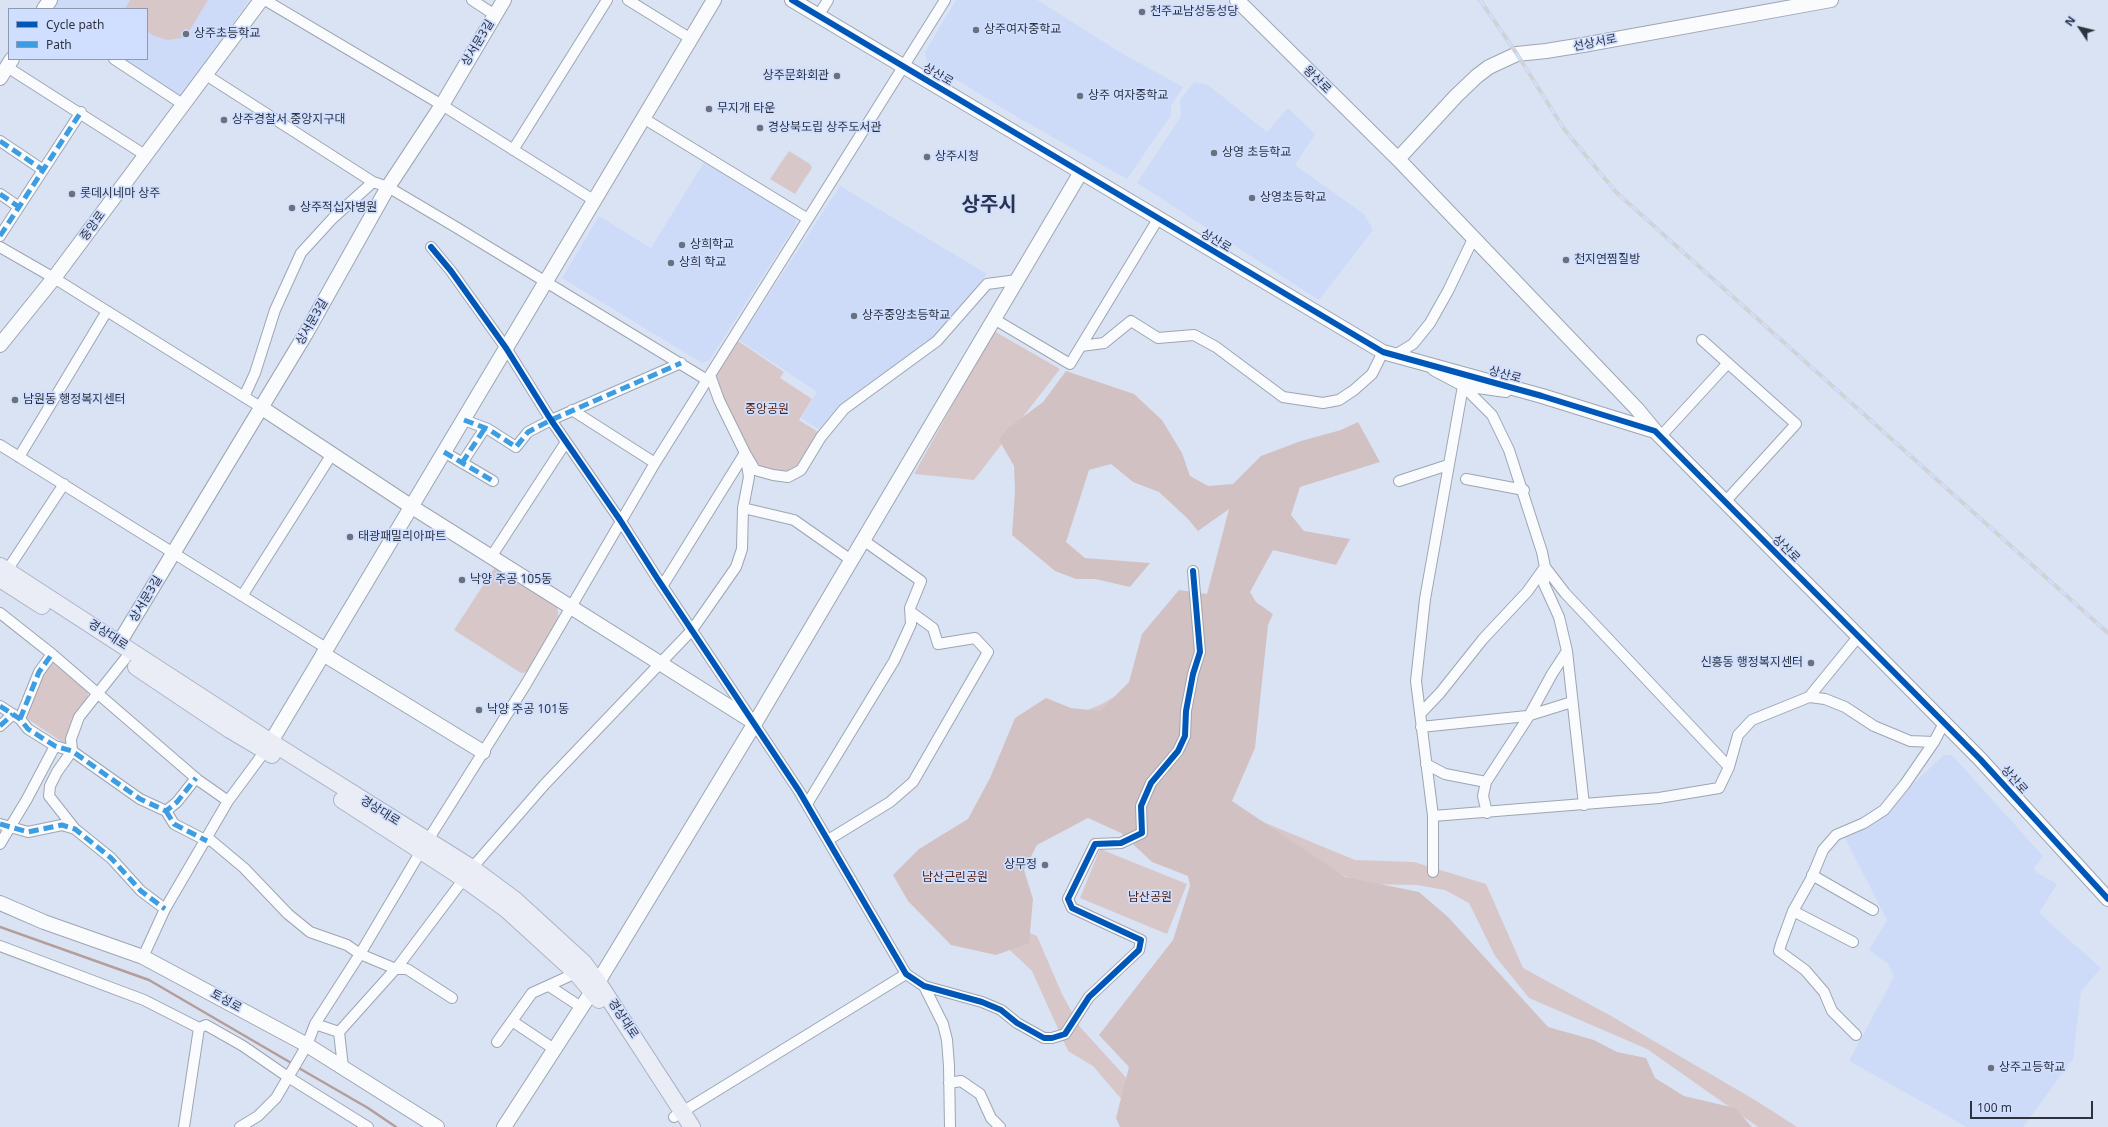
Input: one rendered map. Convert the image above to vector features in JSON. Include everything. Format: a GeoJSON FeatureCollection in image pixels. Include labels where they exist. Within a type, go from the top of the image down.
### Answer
{"type":"FeatureCollection","features":[{"type":"Feature","properties":{"kind":"main road","name":"경상대로"},"geometry":{"type":"LineString","coordinates":[[2,575],[119,643],[268,746],[468,874],[514,899],[552,932],[584,963],[596,986],[679,1119],[692,1127]]}},
{"type":"Feature","properties":{"kind":"main road","name":"경상대로"},"geometry":{"type":"LineString","coordinates":[[2,575],[230,730],[268,746]]}},
{"type":"Feature","properties":{"kind":"main road","name":"경상대로"},"geometry":{"type":"LineString","coordinates":[[468,874],[576,973],[596,986]]}},
{"type":"Feature","properties":{"kind":"street","name":"중앙로"},"geometry":{"type":"LineString","coordinates":[[0,345],[54,278],[261,0]]}},
{"type":"Feature","properties":{"kind":"street"},"geometry":{"type":"LineString","coordinates":[[265,0],[442,105],[595,201]]}},
{"type":"Feature","properties":{"kind":"street"},"geometry":{"type":"LineString","coordinates":[[472,0],[495,15]]}},
{"type":"Feature","properties":{"kind":"street","name":"상서문3길"},"geometry":{"type":"LineString","coordinates":[[119,643],[262,408],[388,187],[442,105],[504,0]]}},
{"type":"Feature","properties":{"kind":"street"},"geometry":{"type":"LineString","coordinates":[[513,150],[607,0]]}},
{"type":"Feature","properties":{"kind":"street"},"geometry":{"type":"LineString","coordinates":[[628,0],[690,39]]}},
{"type":"Feature","properties":{"kind":"street"},"geometry":{"type":"LineString","coordinates":[[143,957],[165,909],[228,801],[268,746],[714,0]]}},
{"type":"Feature","properties":{"kind":"street","name":"상산로"},"geometry":{"type":"LineString","coordinates":[[792,0],[1158,219],[1389,354],[1542,396],[1655,431],[1980,759],[2108,899]]}},
{"type":"Feature","properties":{"kind":"street"},"geometry":{"type":"LineString","coordinates":[[818,16],[828,0]]}},
{"type":"Feature","properties":{"kind":"street"},"geometry":{"type":"LineString","coordinates":[[240,1127],[258,1116],[276,1098],[305,1047],[315,1024],[360,954],[424,846],[483,752],[571,606],[620,520],[708,377],[904,68],[945,0]]}},
{"type":"Feature","properties":{"kind":"street","name":"왕산로"},"geometry":{"type":"LineString","coordinates":[[1237,0],[1398,160],[1637,410],[1660,437]]}},
{"type":"Feature","properties":{"kind":"street","name":"선상서로"},"geometry":{"type":"LineString","coordinates":[[1398,160],[1456,96],[1477,76],[1489,67],[1517,54],[1576,46],[1830,0]]}},
{"type":"Feature","properties":{"kind":"street"},"geometry":{"type":"LineString","coordinates":[[116,60],[184,105]]}},
{"type":"Feature","properties":{"kind":"street"},"geometry":{"type":"LineString","coordinates":[[5,68],[81,112],[145,155]]}},
{"type":"Feature","properties":{"kind":"street"},"geometry":{"type":"LineString","coordinates":[[206,75],[373,182],[388,187],[547,281],[681,364],[708,377],[745,453],[756,470],[773,475],[788,477],[801,470],[821,437],[844,409],[937,341],[987,284],[1017,280]]}},
{"type":"Feature","properties":{"kind":"street"},"geometry":{"type":"LineString","coordinates":[[0,236],[81,112]]}},
{"type":"Feature","properties":{"kind":"street"},"geometry":{"type":"LineString","coordinates":[[643,118],[808,219]]}},
{"type":"Feature","properties":{"kind":"street"},"geometry":{"type":"LineString","coordinates":[[0,141],[43,170]]}},
{"type":"Feature","properties":{"kind":"street"},"geometry":{"type":"LineString","coordinates":[[504,1127],[596,986],[755,723],[1081,172]]}},
{"type":"Feature","properties":{"kind":"street"},"geometry":{"type":"LineString","coordinates":[[244,397],[255,373],[275,310],[301,253],[333,218],[373,182]]}},
{"type":"Feature","properties":{"kind":"street"},"geometry":{"type":"LineString","coordinates":[[0,194],[19,207]]}},
{"type":"Feature","properties":{"kind":"street"},"geometry":{"type":"LineString","coordinates":[[994,319],[1070,364],[1158,219]]}},
{"type":"Feature","properties":{"kind":"street"},"geometry":{"type":"LineString","coordinates":[[1081,346],[1104,343],[1131,321],[1158,338],[1194,335],[1216,347],[1283,397],[1323,403],[1339,400],[1354,390],[1372,374],[1389,354],[1413,344],[1430,323],[1448,291],[1473,239]]}},
{"type":"Feature","properties":{"kind":"street"},"geometry":{"type":"LineString","coordinates":[[0,247],[54,278],[262,408],[412,507],[755,723]]}},
{"type":"Feature","properties":{"kind":"street"},"geometry":{"type":"LineString","coordinates":[[431,247],[451,270],[506,348],[551,420],[620,520],[755,723],[807,804],[906,974],[924,986],[982,1002],[1001,1010],[1044,1038],[1052,1038],[1065,1034],[1089,996],[1138,950],[1141,940],[1072,908],[1068,899],[1095,844],[1121,843],[1142,833],[1140,806],[1151,783],[1178,751],[1185,736],[1186,711],[1193,674],[1200,652],[1192,571]]}},
{"type":"Feature","properties":{"kind":"street"},"geometry":{"type":"LineString","coordinates":[[19,457],[107,311]]}},
{"type":"Feature","properties":{"kind":"street"},"geometry":{"type":"LineString","coordinates":[[1702,340],[1796,424],[1724,502]]}},
{"type":"Feature","properties":{"kind":"street"},"geometry":{"type":"LineString","coordinates":[[1660,437],[1728,363]]}},
{"type":"Feature","properties":{"kind":"street"},"geometry":{"type":"LineString","coordinates":[[464,420],[485,428],[516,447],[528,432],[551,420],[681,364]]}},
{"type":"Feature","properties":{"kind":"street"},"geometry":{"type":"LineString","coordinates":[[1421,364],[1463,386],[1492,415],[1509,450],[1524,490],[1542,552],[1545,567],[1544,584],[1559,617],[1567,651],[1584,805]]}},
{"type":"Feature","properties":{"kind":"street"},"geometry":{"type":"LineString","coordinates":[[1463,386],[1542,396]]}},
{"type":"Feature","properties":{"kind":"street"},"geometry":{"type":"LineString","coordinates":[[1433,872],[1433,816],[1416,681],[1425,599],[1463,386]]}},
{"type":"Feature","properties":{"kind":"street"},"geometry":{"type":"LineString","coordinates":[[572,410],[656,462]]}},
{"type":"Feature","properties":{"kind":"street"},"geometry":{"type":"LineString","coordinates":[[462,463],[485,428]]}},
{"type":"Feature","properties":{"kind":"street"},"geometry":{"type":"LineString","coordinates":[[492,557],[566,442]]}},
{"type":"Feature","properties":{"kind":"street"},"geometry":{"type":"LineString","coordinates":[[0,445],[242,596],[483,752]]}},
{"type":"Feature","properties":{"kind":"street"},"geometry":{"type":"LineString","coordinates":[[444,452],[493,481]]}},
{"type":"Feature","properties":{"kind":"street"},"geometry":{"type":"LineString","coordinates":[[343,1067],[339,1032],[396,969],[468,874],[545,784],[662,664],[692,630],[736,567],[742,549],[743,508],[749,477],[745,453]]}},
{"type":"Feature","properties":{"kind":"street"},"geometry":{"type":"LineString","coordinates":[[663,585],[745,453]]}},
{"type":"Feature","properties":{"kind":"street"},"geometry":{"type":"LineString","coordinates":[[242,596],[332,454]]}},
{"type":"Feature","properties":{"kind":"street"},"geometry":{"type":"LineString","coordinates":[[1398,481],[1448,465]]}},
{"type":"Feature","properties":{"kind":"street"},"geometry":{"type":"LineString","coordinates":[[1466,479],[1524,490]]}},
{"type":"Feature","properties":{"kind":"street"},"geometry":{"type":"LineString","coordinates":[[2,575],[64,484]]}},
{"type":"Feature","properties":{"kind":"street"},"geometry":{"type":"LineString","coordinates":[[743,508],[794,520],[851,560]]}},
{"type":"Feature","properties":{"kind":"street"},"geometry":{"type":"LineString","coordinates":[[807,804],[894,661],[911,624],[910,608],[921,581],[863,540]]}},
{"type":"Feature","properties":{"kind":"street"},"geometry":{"type":"LineString","coordinates":[[1420,714],[1483,639],[1527,592],[1545,567]]}},
{"type":"Feature","properties":{"kind":"street"},"geometry":{"type":"LineString","coordinates":[[1545,567],[1565,593],[1729,767]]}},
{"type":"Feature","properties":{"kind":"street"},"geometry":{"type":"LineString","coordinates":[[828,840],[890,802],[913,782],[988,652],[975,638],[938,644],[933,628],[911,612]]}},
{"type":"Feature","properties":{"kind":"street"},"geometry":{"type":"LineString","coordinates":[[0,613],[52,654],[196,778],[228,801]]}},
{"type":"Feature","properties":{"kind":"street"},"geometry":{"type":"LineString","coordinates":[[1433,816],[1487,813],[1659,798],[1719,788],[1729,767],[1738,734],[1752,720],[1809,697],[1858,637]]}},
{"type":"Feature","properties":{"kind":"street"},"geometry":{"type":"LineString","coordinates":[[1487,813],[1483,796],[1486,782],[1529,716],[1552,674],[1567,651]]}},
{"type":"Feature","properties":{"kind":"street"},"geometry":{"type":"LineString","coordinates":[[0,726],[16,717],[39,672],[52,654]]}},
{"type":"Feature","properties":{"kind":"street"},"geometry":{"type":"LineString","coordinates":[[125,659],[80,717],[71,739],[72,751],[57,772],[50,786],[49,796],[75,829],[111,858],[141,891],[165,909]]}},
{"type":"Feature","properties":{"kind":"street"},"geometry":{"type":"LineString","coordinates":[[1809,697],[1825,699],[1845,707],[1874,726],[1910,741],[1934,742]]}},
{"type":"Feature","properties":{"kind":"street"},"geometry":{"type":"LineString","coordinates":[[1422,727],[1529,716],[1572,702]]}},
{"type":"Feature","properties":{"kind":"street"},"geometry":{"type":"LineString","coordinates":[[0,706],[16,717],[28,729],[55,746],[72,751],[140,799],[166,811],[174,824],[207,839],[244,868],[288,914],[310,932],[347,945],[360,954],[396,969],[407,969],[452,998]]}},
{"type":"Feature","properties":{"kind":"street"},"geometry":{"type":"LineString","coordinates":[[1856,1035],[1832,1011],[1824,992],[1805,970],[1779,951],[1793,911],[1812,875],[1822,850],[1836,835],[1864,823],[1884,810],[1906,784],[1934,742],[1944,723]]}},
{"type":"Feature","properties":{"kind":"street"},"geometry":{"type":"LineString","coordinates":[[0,844],[5,826],[27,799],[55,746]]}},
{"type":"Feature","properties":{"kind":"street"},"geometry":{"type":"LineString","coordinates":[[1426,764],[1445,774],[1486,782]]}},
{"type":"Feature","properties":{"kind":"street"},"geometry":{"type":"LineString","coordinates":[[166,811],[177,802],[196,778]]}},
{"type":"Feature","properties":{"kind":"street"},"geometry":{"type":"LineString","coordinates":[[5,826],[28,832],[62,825],[75,829]]}},
{"type":"Feature","properties":{"kind":"street"},"geometry":{"type":"LineString","coordinates":[[1812,875],[1873,910]]}},
{"type":"Feature","properties":{"kind":"street","name":"토성로"},"geometry":{"type":"LineString","coordinates":[[0,903],[44,922],[143,957],[343,1067],[437,1127]]}},
{"type":"Feature","properties":{"kind":"street"},"geometry":{"type":"LineString","coordinates":[[1793,911],[1853,942]]}},
{"type":"Feature","properties":{"kind":"street"},"geometry":{"type":"LineString","coordinates":[[0,946],[144,1000],[199,1028]]}},
{"type":"Feature","properties":{"kind":"street"},"geometry":{"type":"LineString","coordinates":[[497,1042],[532,993],[576,973]]}},
{"type":"Feature","properties":{"kind":"street"},"geometry":{"type":"LineString","coordinates":[[679,1119],[906,974]]}},
{"type":"Feature","properties":{"kind":"street"},"geometry":{"type":"LineString","coordinates":[[548,986],[581,1007]]}},
{"type":"Feature","properties":{"kind":"street"},"geometry":{"type":"LineString","coordinates":[[924,986],[943,1024],[949,1060],[950,1127]]}},
{"type":"Feature","properties":{"kind":"street"},"geometry":{"type":"LineString","coordinates":[[512,1021],[554,1049]]}},
{"type":"Feature","properties":{"kind":"street"},"geometry":{"type":"LineString","coordinates":[[315,1024],[339,1032]]}},
{"type":"Feature","properties":{"kind":"street"},"geometry":{"type":"LineString","coordinates":[[199,1028],[206,1025],[243,1046],[288,1077],[368,1127]]}},
{"type":"Feature","properties":{"kind":"street"},"geometry":{"type":"LineString","coordinates":[[184,1127],[199,1028]]}},
{"type":"Feature","properties":{"kind":"street"},"geometry":{"type":"LineString","coordinates":[[949,1083],[961,1081],[980,1094],[991,1118],[1000,1127]]}},
{"type":"Feature","properties":{"kind":"shaded area","name":"상주초등학교"},"geometry":{"type":"Polygon","coordinates":[[[56,0],[249,0],[181,98],[124,60],[148,60],[148,8],[52,8],[56,0]]]}},
{"type":"Feature","properties":{"kind":"shaded area","name":"상주 여자중학교"},"geometry":{"type":"Polygon","coordinates":[[[956,0],[1037,0],[1123,54],[1183,87],[1171,106],[1171,115],[1127,179],[1024,121],[927,62],[925,52],[956,0]]]}},
{"type":"Feature","properties":{"kind":"shaded area","name":"상영초등학교"},"geometry":{"type":"Polygon","coordinates":[[[1194,82],[1208,85],[1267,132],[1288,108],[1315,134],[1295,165],[1364,214],[1373,230],[1319,300],[1137,183],[1181,116],[1180,100],[1194,82]]]}},
{"type":"Feature","properties":{"kind":"shaded area","name":"상희 학교"},"geometry":{"type":"Polygon","coordinates":[[[706,159],[795,216],[796,224],[709,361],[702,363],[562,278],[599,216],[651,248],[706,159]]]}},
{"type":"Feature","properties":{"kind":"shaded area","name":"상주중앙초등학교"},"geometry":{"type":"Polygon","coordinates":[[[840,186],[987,274],[941,332],[853,395],[820,430],[801,418],[817,392],[739,340],[840,186]]]}},
{"type":"Feature","properties":{"kind":"shaded area"},"geometry":{"type":"Polygon","coordinates":[[[1944,755],[1952,755],[2043,856],[2034,868],[2036,872],[2057,884],[2039,913],[2101,968],[2081,991],[2073,1059],[2023,1127],[1967,1127],[1849,1061],[1894,977],[1888,964],[1869,950],[1887,920],[1844,836],[1889,812],[1900,796],[1944,755]]]}},
{"type":"Feature","properties":{"kind":"green space"},"geometry":{"type":"Polygon","coordinates":[[[130,0],[208,0],[188,33],[182,38],[167,40],[152,35],[148,32],[148,8],[126,8],[130,0]]]}},
{"type":"Feature","properties":{"kind":"green space"},"geometry":{"type":"Polygon","coordinates":[[[789,151],[810,164],[812,168],[795,194],[770,179],[789,151]]]}},
{"type":"Feature","properties":{"kind":"green space"},"geometry":{"type":"Polygon","coordinates":[[[994,331],[1060,369],[974,480],[914,474],[994,331]]]}},
{"type":"Feature","properties":{"kind":"green space","name":"중앙공원"},"geometry":{"type":"Polygon","coordinates":[[[738,341],[784,372],[780,378],[812,399],[799,420],[818,432],[795,469],[784,472],[760,466],[753,457],[730,415],[716,380],[717,374],[738,341]]]}},
{"type":"Feature","properties":{"kind":"green space","name":"남산근린공원"},"geometry":{"type":"Polygon","coordinates":[[[1066,371],[1134,394],[1162,420],[1182,453],[1190,476],[1208,486],[1233,484],[1261,456],[1301,441],[1341,430],[1358,422],[1380,462],[1300,487],[1291,515],[1304,531],[1350,539],[1336,565],[1273,550],[1250,592],[1256,602],[1273,614],[1268,625],[1255,748],[1232,801],[1345,877],[1419,892],[1448,917],[1548,1027],[1594,1040],[1617,1052],[1646,1058],[1655,1078],[1684,1096],[1735,1108],[1752,1127],[1120,1127],[1116,1118],[1129,1067],[1099,1035],[1173,940],[1190,886],[1188,876],[1152,862],[1121,833],[1088,818],[1037,845],[1024,870],[1033,899],[1029,943],[996,955],[951,945],[908,901],[893,875],[919,849],[968,819],[990,778],[1015,718],[1046,698],[1071,708],[1100,711],[1129,682],[1142,634],[1179,590],[1207,594],[1229,509],[1198,531],[1187,518],[1159,492],[1133,482],[1111,464],[1089,470],[1066,542],[1085,558],[1150,563],[1130,587],[1095,579],[1076,579],[1055,571],[1012,535],[1015,491],[1014,466],[999,440],[1008,428],[1043,402],[1066,371]]]}},
{"type":"Feature","properties":{"kind":"green space"},"geometry":{"type":"Polygon","coordinates":[[[495,567],[557,605],[559,621],[529,672],[521,673],[454,630],[495,567]]]}},
{"type":"Feature","properties":{"kind":"green space"},"geometry":{"type":"Polygon","coordinates":[[[53,663],[88,691],[88,702],[65,744],[28,719],[25,715],[47,664],[53,663]]]}},
{"type":"Feature","properties":{"kind":"green space","name":"남산근린공원"},"geometry":{"type":"Polygon","coordinates":[[[1141,681],[1117,711],[991,917],[1037,936],[1062,994],[1080,1027],[1153,1107],[1135,1115],[1093,1066],[1068,1051],[1032,971],[932,877],[1064,720],[1102,704],[1141,681]]]}},
{"type":"Feature","properties":{"kind":"green space"},"geometry":{"type":"Polygon","coordinates":[[[1227,807],[1355,860],[1414,862],[1486,884],[1523,968],[1611,1016],[1755,1100],[1797,1127],[1758,1127],[1647,1049],[1529,998],[1495,956],[1469,903],[1445,890],[1417,885],[1362,884],[1211,815],[1227,807]]]}},
{"type":"Feature","properties":{"kind":"green space","name":"남산공원"},"geometry":{"type":"Polygon","coordinates":[[[1100,849],[1187,884],[1167,934],[1080,898],[1100,849]]]}},
{"type":"Feature","properties":{"kind":"waterway"},"geometry":{"type":"LineString","coordinates":[[0,927],[149,980],[293,1064]]}},
{"type":"Feature","properties":{"kind":"waterway"},"geometry":{"type":"LineString","coordinates":[[297,1067],[368,1108],[396,1127]]}},
{"type":"Feature","properties":{"kind":"railway"},"geometry":{"type":"LineString","coordinates":[[1480,0],[1517,54],[1564,129],[1616,192],[2108,633]]}},
{"type":"Feature","properties":{"kind":"marked path"},"geometry":{"type":"LineString","coordinates":[[0,236],[81,112]]}},
{"type":"Feature","properties":{"kind":"marked path"},"geometry":{"type":"LineString","coordinates":[[0,141],[43,170]]}},
{"type":"Feature","properties":{"kind":"marked path"},"geometry":{"type":"LineString","coordinates":[[0,194],[19,207]]}},
{"type":"Feature","properties":{"kind":"marked path"},"geometry":{"type":"LineString","coordinates":[[464,420],[488,429],[516,447],[528,432],[551,420],[681,363]]}},
{"type":"Feature","properties":{"kind":"marked path"},"geometry":{"type":"LineString","coordinates":[[462,463],[485,428]]}},
{"type":"Feature","properties":{"kind":"marked path"},"geometry":{"type":"LineString","coordinates":[[444,452],[493,481]]}},
{"type":"Feature","properties":{"kind":"marked path"},"geometry":{"type":"LineString","coordinates":[[20,719],[39,672],[52,654]]}},
{"type":"Feature","properties":{"kind":"marked path"},"geometry":{"type":"LineString","coordinates":[[0,706],[20,719],[28,729],[55,746],[72,751],[140,799],[166,811],[177,802],[196,778]]}},
{"type":"Feature","properties":{"kind":"marked path"},"geometry":{"type":"LineString","coordinates":[[0,726],[13,714]]}},
{"type":"Feature","properties":{"kind":"marked path"},"geometry":{"type":"LineString","coordinates":[[166,811],[174,824],[207,841]]}},
{"type":"Feature","properties":{"kind":"marked path"},"geometry":{"type":"LineString","coordinates":[[0,824],[28,832],[62,825],[75,829],[111,858],[141,891],[165,909]]}},
{"type":"Feature","properties":{"kind":"cycle path"},"geometry":{"type":"LineString","coordinates":[[792,0],[1383,352],[1542,396],[1655,431],[1980,759],[2108,899]]}},
{"type":"Feature","properties":{"kind":"cycle path"},"geometry":{"type":"LineString","coordinates":[[431,247],[451,271],[506,348],[551,420],[620,520],[799,791],[906,974],[924,986],[982,1002],[1001,1010],[1017,1023],[1044,1038],[1052,1038],[1065,1034],[1089,997],[1139,950],[1141,940],[1072,908],[1068,899],[1095,844],[1121,843],[1142,833],[1141,806],[1151,783],[1178,751],[1185,736],[1186,711],[1193,674],[1200,652],[1193,571]]}},
{"type":"Feature","properties":{"kind":"place","name":"천주교남성동성당"},"geometry":{"type":"Point","coordinates":[1142,12]}},
{"type":"Feature","properties":{"kind":"place","name":"상주여자중학교"},"geometry":{"type":"Point","coordinates":[976,30]}},
{"type":"Feature","properties":{"kind":"place","name":"상주초등학교"},"geometry":{"type":"Point","coordinates":[186,34]}},
{"type":"Feature","properties":{"kind":"place","name":"상주문화회관"},"geometry":{"type":"Point","coordinates":[837,76]}},
{"type":"Feature","properties":{"kind":"place","name":"상주 여자중학교"},"geometry":{"type":"Point","coordinates":[1080,96]}},
{"type":"Feature","properties":{"kind":"place","name":"무지개 타운"},"geometry":{"type":"Point","coordinates":[709,109]}},
{"type":"Feature","properties":{"kind":"place","name":"상주경찰서 중앙지구대"},"geometry":{"type":"Point","coordinates":[224,120]}},
{"type":"Feature","properties":{"kind":"place","name":"경상북도립 상주도서관"},"geometry":{"type":"Point","coordinates":[760,128]}},
{"type":"Feature","properties":{"kind":"place","name":"상영 초등학교"},"geometry":{"type":"Point","coordinates":[1214,153]}},
{"type":"Feature","properties":{"kind":"place","name":"상주시청"},"geometry":{"type":"Point","coordinates":[927,157]}},
{"type":"Feature","properties":{"kind":"place","name":"롯데시네마 상주"},"geometry":{"type":"Point","coordinates":[72,194]}},
{"type":"Feature","properties":{"kind":"place","name":"상영초등학교"},"geometry":{"type":"Point","coordinates":[1252,198]}},
{"type":"Feature","properties":{"kind":"place","name":"상주적십자병원"},"geometry":{"type":"Point","coordinates":[292,208]}},
{"type":"Feature","properties":{"kind":"place","name":"상희학교"},"geometry":{"type":"Point","coordinates":[682,245]}},
{"type":"Feature","properties":{"kind":"place","name":"천지연찜질방"},"geometry":{"type":"Point","coordinates":[1566,260]}},
{"type":"Feature","properties":{"kind":"place","name":"상희 학교"},"geometry":{"type":"Point","coordinates":[671,263]}},
{"type":"Feature","properties":{"kind":"place","name":"상주중앙초등학교"},"geometry":{"type":"Point","coordinates":[854,316]}},
{"type":"Feature","properties":{"kind":"place","name":"남원동 행정복지센터"},"geometry":{"type":"Point","coordinates":[15,400]}},
{"type":"Feature","properties":{"kind":"place","name":"태광패밀리아파트"},"geometry":{"type":"Point","coordinates":[350,537]}},
{"type":"Feature","properties":{"kind":"place","name":"낙양 주공 105동"},"geometry":{"type":"Point","coordinates":[462,580]}},
{"type":"Feature","properties":{"kind":"place","name":"신흥동 행정복지센터"},"geometry":{"type":"Point","coordinates":[1811,663]}},
{"type":"Feature","properties":{"kind":"place","name":"낙양 주공 101동"},"geometry":{"type":"Point","coordinates":[479,710]}},
{"type":"Feature","properties":{"kind":"place","name":"상무정"},"geometry":{"type":"Point","coordinates":[1045,865]}},
{"type":"Feature","properties":{"kind":"place","name":"상주고등학교"},"geometry":{"type":"Point","coordinates":[1991,1068]}},
{"type":"Feature","properties":{"kind":"district","name":"상주시"},"geometry":{"type":"Point","coordinates":[989,205]}}]}
